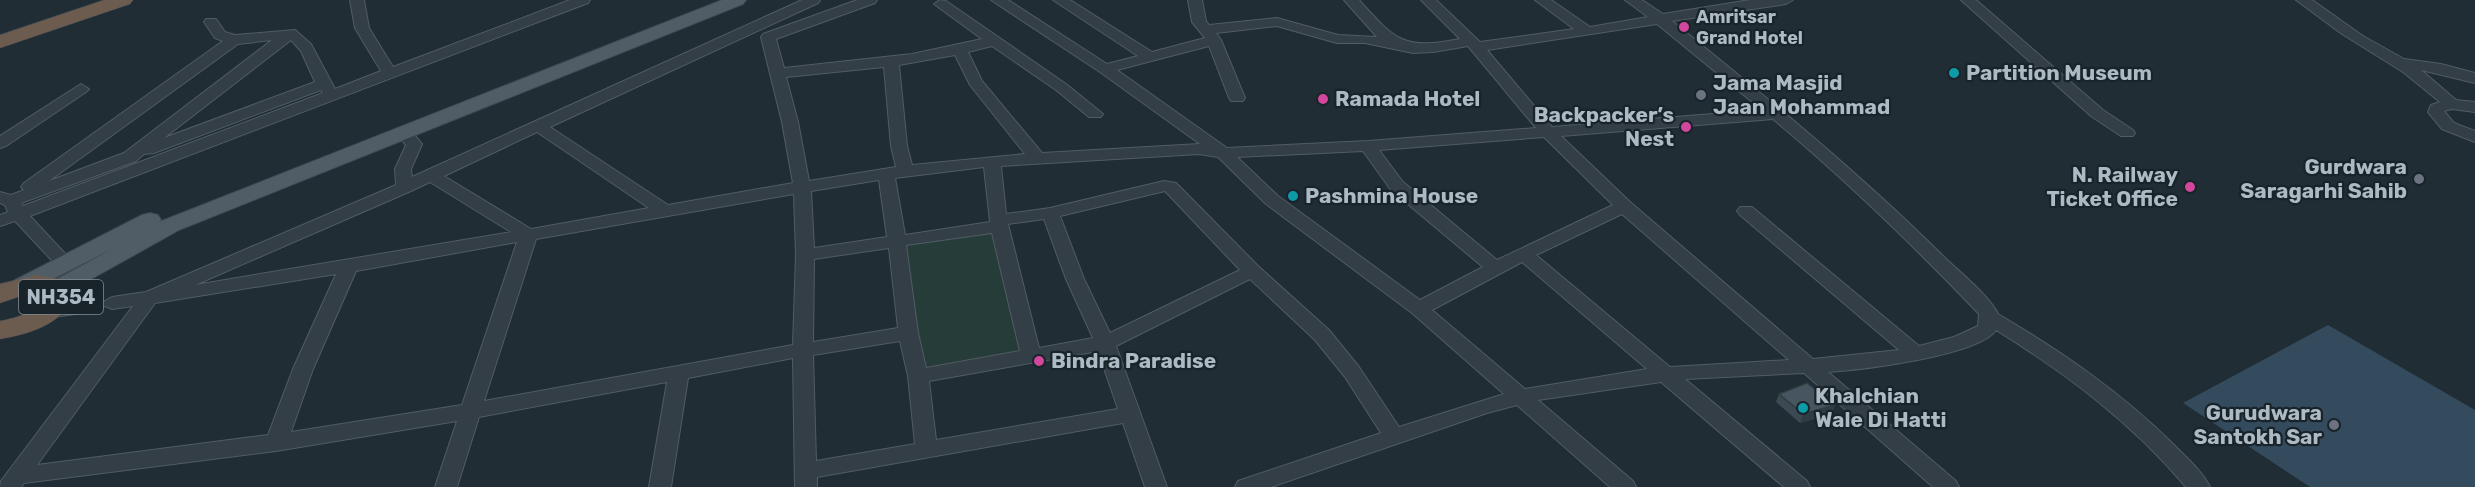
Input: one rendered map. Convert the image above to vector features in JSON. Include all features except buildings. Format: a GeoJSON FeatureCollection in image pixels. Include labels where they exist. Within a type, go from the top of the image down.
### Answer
{"type":"FeatureCollection","features":[{"type":"Feature","properties":{"kind":"highway"},"geometry":{"type":"LineString","coordinates":[[0,29],[88,0]]}},
{"type":"Feature","properties":{"kind":"highway"},"geometry":{"type":"LineString","coordinates":[[0,36],[109,0]]}},
{"type":"Feature","properties":{"kind":"highway"},"geometry":{"type":"LineString","coordinates":[[0,24],[123,0]]}},
{"type":"Feature","properties":{"kind":"highway"},"geometry":{"type":"LineString","coordinates":[[0,42],[69,9]]}},
{"type":"Feature","properties":{"kind":"highway"},"geometry":{"type":"LineString","coordinates":[[0,51],[69,9]]}},
{"type":"Feature","properties":{"kind":"highway","name":"NH354"},"geometry":{"type":"LineString","coordinates":[[9,290],[39,283],[52,284],[62,276]]}},
{"type":"Feature","properties":{"kind":"highway","name":"NH354"},"geometry":{"type":"LineString","coordinates":[[5,334],[47,312],[61,298],[62,276]]}},
{"type":"Feature","properties":{"kind":"main road"},"geometry":{"type":"LineString","coordinates":[[62,276],[162,214],[700,0]]}},
{"type":"Feature","properties":{"kind":"main road"},"geometry":{"type":"LineString","coordinates":[[62,276],[171,225],[737,0]]}},
{"type":"Feature","properties":{"kind":"street"},"geometry":{"type":"LineString","coordinates":[[357,0],[362,28],[389,73]]}},
{"type":"Feature","properties":{"kind":"street"},"geometry":{"type":"LineString","coordinates":[[10,204],[130,157],[328,89],[389,73],[583,0]]}},
{"type":"Feature","properties":{"kind":"street"},"geometry":{"type":"LineString","coordinates":[[765,30],[813,0]]}},
{"type":"Feature","properties":{"kind":"street"},"geometry":{"type":"LineString","coordinates":[[13,482],[150,298],[405,187],[537,125],[765,30],[870,0]]}},
{"type":"Feature","properties":{"kind":"street"},"geometry":{"type":"LineString","coordinates":[[998,0],[1105,69],[1222,153],[1272,200],[1419,309],[1625,487]]}},
{"type":"Feature","properties":{"kind":"street"},"geometry":{"type":"LineString","coordinates":[[1060,0],[1150,57]]}},
{"type":"Feature","properties":{"kind":"street"},"geometry":{"type":"LineString","coordinates":[[1195,0],[1199,22],[1209,35],[1238,98]]}},
{"type":"Feature","properties":{"kind":"street"},"geometry":{"type":"LineString","coordinates":[[1351,0],[1377,28],[1397,44]]}},
{"type":"Feature","properties":{"kind":"street"},"geometry":{"type":"LineString","coordinates":[[1428,0],[1474,44],[1549,133],[1624,206],[1948,487]]}},
{"type":"Feature","properties":{"kind":"street"},"geometry":{"type":"LineString","coordinates":[[1542,0],[1587,32]]}},
{"type":"Feature","properties":{"kind":"street"},"geometry":{"type":"LineString","coordinates":[[1246,487],[1521,396],[1667,374],[1857,364],[1916,354],[1973,338],[1986,330],[1990,318],[1988,312],[1926,248],[1778,114],[1660,18],[1632,0]]}},
{"type":"Feature","properties":{"kind":"street"},"geometry":{"type":"LineString","coordinates":[[1105,69],[1150,57],[1209,35],[1277,22],[1336,39],[1365,39],[1421,48],[1587,32],[1731,3],[1786,0]]}},
{"type":"Feature","properties":{"kind":"street"},"geometry":{"type":"LineString","coordinates":[[1968,0],[2082,100],[2127,133]]}},
{"type":"Feature","properties":{"kind":"street"},"geometry":{"type":"LineString","coordinates":[[2303,0],[2379,53],[2396,61],[2451,104]]}},
{"type":"Feature","properties":{"kind":"street"},"geometry":{"type":"LineString","coordinates":[[2320,0],[2392,53],[2396,61]]}},
{"type":"Feature","properties":{"kind":"street"},"geometry":{"type":"LineString","coordinates":[[941,4],[1061,87],[1095,114]]}},
{"type":"Feature","properties":{"kind":"street"},"geometry":{"type":"LineString","coordinates":[[211,22],[220,35],[234,40],[290,33],[304,41],[328,89]]}},
{"type":"Feature","properties":{"kind":"street"},"geometry":{"type":"LineString","coordinates":[[765,30],[778,73],[802,188],[806,255],[803,349],[806,479],[926,450],[1130,414]]}},
{"type":"Feature","properties":{"kind":"street"},"geometry":{"type":"LineString","coordinates":[[130,157],[290,33]]}},
{"type":"Feature","properties":{"kind":"street"},"geometry":{"type":"LineString","coordinates":[[0,221],[10,204],[234,40]]}},
{"type":"Feature","properties":{"kind":"street"},"geometry":{"type":"LineString","coordinates":[[778,73],[891,62],[960,50],[992,41]]}},
{"type":"Feature","properties":{"kind":"street"},"geometry":{"type":"LineString","coordinates":[[960,50],[975,82],[1036,157]]}},
{"type":"Feature","properties":{"kind":"street"},"geometry":{"type":"LineString","coordinates":[[2396,61],[2475,78]]}},
{"type":"Feature","properties":{"kind":"street"},"geometry":{"type":"LineString","coordinates":[[891,62],[899,146],[905,171]]}},
{"type":"Feature","properties":{"kind":"street"},"geometry":{"type":"LineString","coordinates":[[0,143],[81,89]]}},
{"type":"Feature","properties":{"kind":"street"},"geometry":{"type":"LineString","coordinates":[[10,204],[328,89]]}},
{"type":"Feature","properties":{"kind":"street"},"geometry":{"type":"LineString","coordinates":[[2475,107],[2451,104],[2438,108],[2436,112],[2438,118],[2455,129],[2475,137]]}},
{"type":"Feature","properties":{"kind":"street"},"geometry":{"type":"LineString","coordinates":[[47,312],[349,266],[664,210],[905,171],[1036,157],[1199,149],[1222,153],[1368,146],[1778,114]]}},
{"type":"Feature","properties":{"kind":"street"},"geometry":{"type":"LineString","coordinates":[[537,125],[664,210]]}},
{"type":"Feature","properties":{"kind":"street"},"geometry":{"type":"LineString","coordinates":[[404,132],[414,144],[403,169],[405,187]]}},
{"type":"Feature","properties":{"kind":"street"},"geometry":{"type":"LineString","coordinates":[[1368,146],[1397,186],[1496,268]]}},
{"type":"Feature","properties":{"kind":"street"},"geometry":{"type":"LineString","coordinates":[[992,162],[999,223],[1031,355]]}},
{"type":"Feature","properties":{"kind":"street"},"geometry":{"type":"LineString","coordinates":[[886,174],[908,333],[918,376],[926,450]]}},
{"type":"Feature","properties":{"kind":"street"},"geometry":{"type":"LineString","coordinates":[[431,175],[528,235]]}},
{"type":"Feature","properties":{"kind":"street"},"geometry":{"type":"LineString","coordinates":[[806,255],[897,242],[999,223],[1164,186],[1170,187],[1252,271],[1322,335],[1352,372],[1395,436]]}},
{"type":"Feature","properties":{"kind":"street"},"geometry":{"type":"LineString","coordinates":[[10,204],[62,276]]}},
{"type":"Feature","properties":{"kind":"street"},"geometry":{"type":"LineString","coordinates":[[1419,309],[1496,268],[1624,206]]}},
{"type":"Feature","properties":{"kind":"street"},"geometry":{"type":"LineString","coordinates":[[1746,211],[1916,354]]}},
{"type":"Feature","properties":{"kind":"street"},"geometry":{"type":"LineString","coordinates":[[1050,213],[1075,279],[1105,343],[1156,487]]}},
{"type":"Feature","properties":{"kind":"street"},"geometry":{"type":"LineString","coordinates":[[446,487],[528,235]]}},
{"type":"Feature","properties":{"kind":"street"},"geometry":{"type":"LineString","coordinates":[[1524,254],[1799,487]]}},
{"type":"Feature","properties":{"kind":"street"},"geometry":{"type":"LineString","coordinates":[[276,443],[303,369],[349,266]]}},
{"type":"Feature","properties":{"kind":"street"},"geometry":{"type":"LineString","coordinates":[[918,376],[1105,343],[1252,271]]}},
{"type":"Feature","properties":{"kind":"street"},"geometry":{"type":"LineString","coordinates":[[1990,318],[2036,345],[2112,397],[2199,487]]}},
{"type":"Feature","properties":{"kind":"street"},"geometry":{"type":"LineString","coordinates":[[13,482],[276,443],[470,411],[679,371],[908,333]]}},
{"type":"Feature","properties":{"kind":"street"},"geometry":{"type":"LineString","coordinates":[[660,487],[679,371]]}},
{"type":"Feature","properties":{"kind":"green space"},"geometry":{"type":"Polygon","coordinates":[[[997,229],[1025,349],[922,368],[904,245],[997,229]]]}},
{"type":"Feature","properties":{"kind":"water","name":"Gurudwara Santokh Sar"},"geometry":{"type":"Polygon","coordinates":[[[2328,325],[2475,410],[2475,487],[2310,487],[2183,403],[2328,325]]]}},
{"type":"Feature","properties":{"kind":"place","name":"Amritsar Grand Hotel"},"geometry":{"type":"Point","coordinates":[1684,27]}},
{"type":"Feature","properties":{"kind":"place","name":"Partition Museum"},"geometry":{"type":"Point","coordinates":[1954,73]}},
{"type":"Feature","properties":{"kind":"place","name":"Jama Masjid Jaan Mohammad"},"geometry":{"type":"Point","coordinates":[1701,95]}},
{"type":"Feature","properties":{"kind":"place","name":"Ramada Hotel"},"geometry":{"type":"Point","coordinates":[1323,99]}},
{"type":"Feature","properties":{"kind":"place","name":"Backpacker’s Nest"},"geometry":{"type":"Point","coordinates":[1686,127]}},
{"type":"Feature","properties":{"kind":"place","name":"Gurdwara Saragarhi Sahib"},"geometry":{"type":"Point","coordinates":[2419,179]}},
{"type":"Feature","properties":{"kind":"place","name":"N. Railway Ticket Office"},"geometry":{"type":"Point","coordinates":[2190,187]}},
{"type":"Feature","properties":{"kind":"place","name":"Pashmina House"},"geometry":{"type":"Point","coordinates":[1293,196]}},
{"type":"Feature","properties":{"kind":"place","name":"Bindra Paradise"},"geometry":{"type":"Point","coordinates":[1039,361]}},
{"type":"Feature","properties":{"kind":"place","name":"Khalchian Wale Di Hatti"},"geometry":{"type":"Point","coordinates":[1803,408]}},
{"type":"Feature","properties":{"kind":"place","name":"Gurudwara Santokh Sar"},"geometry":{"type":"Point","coordinates":[2334,425]}}]}
